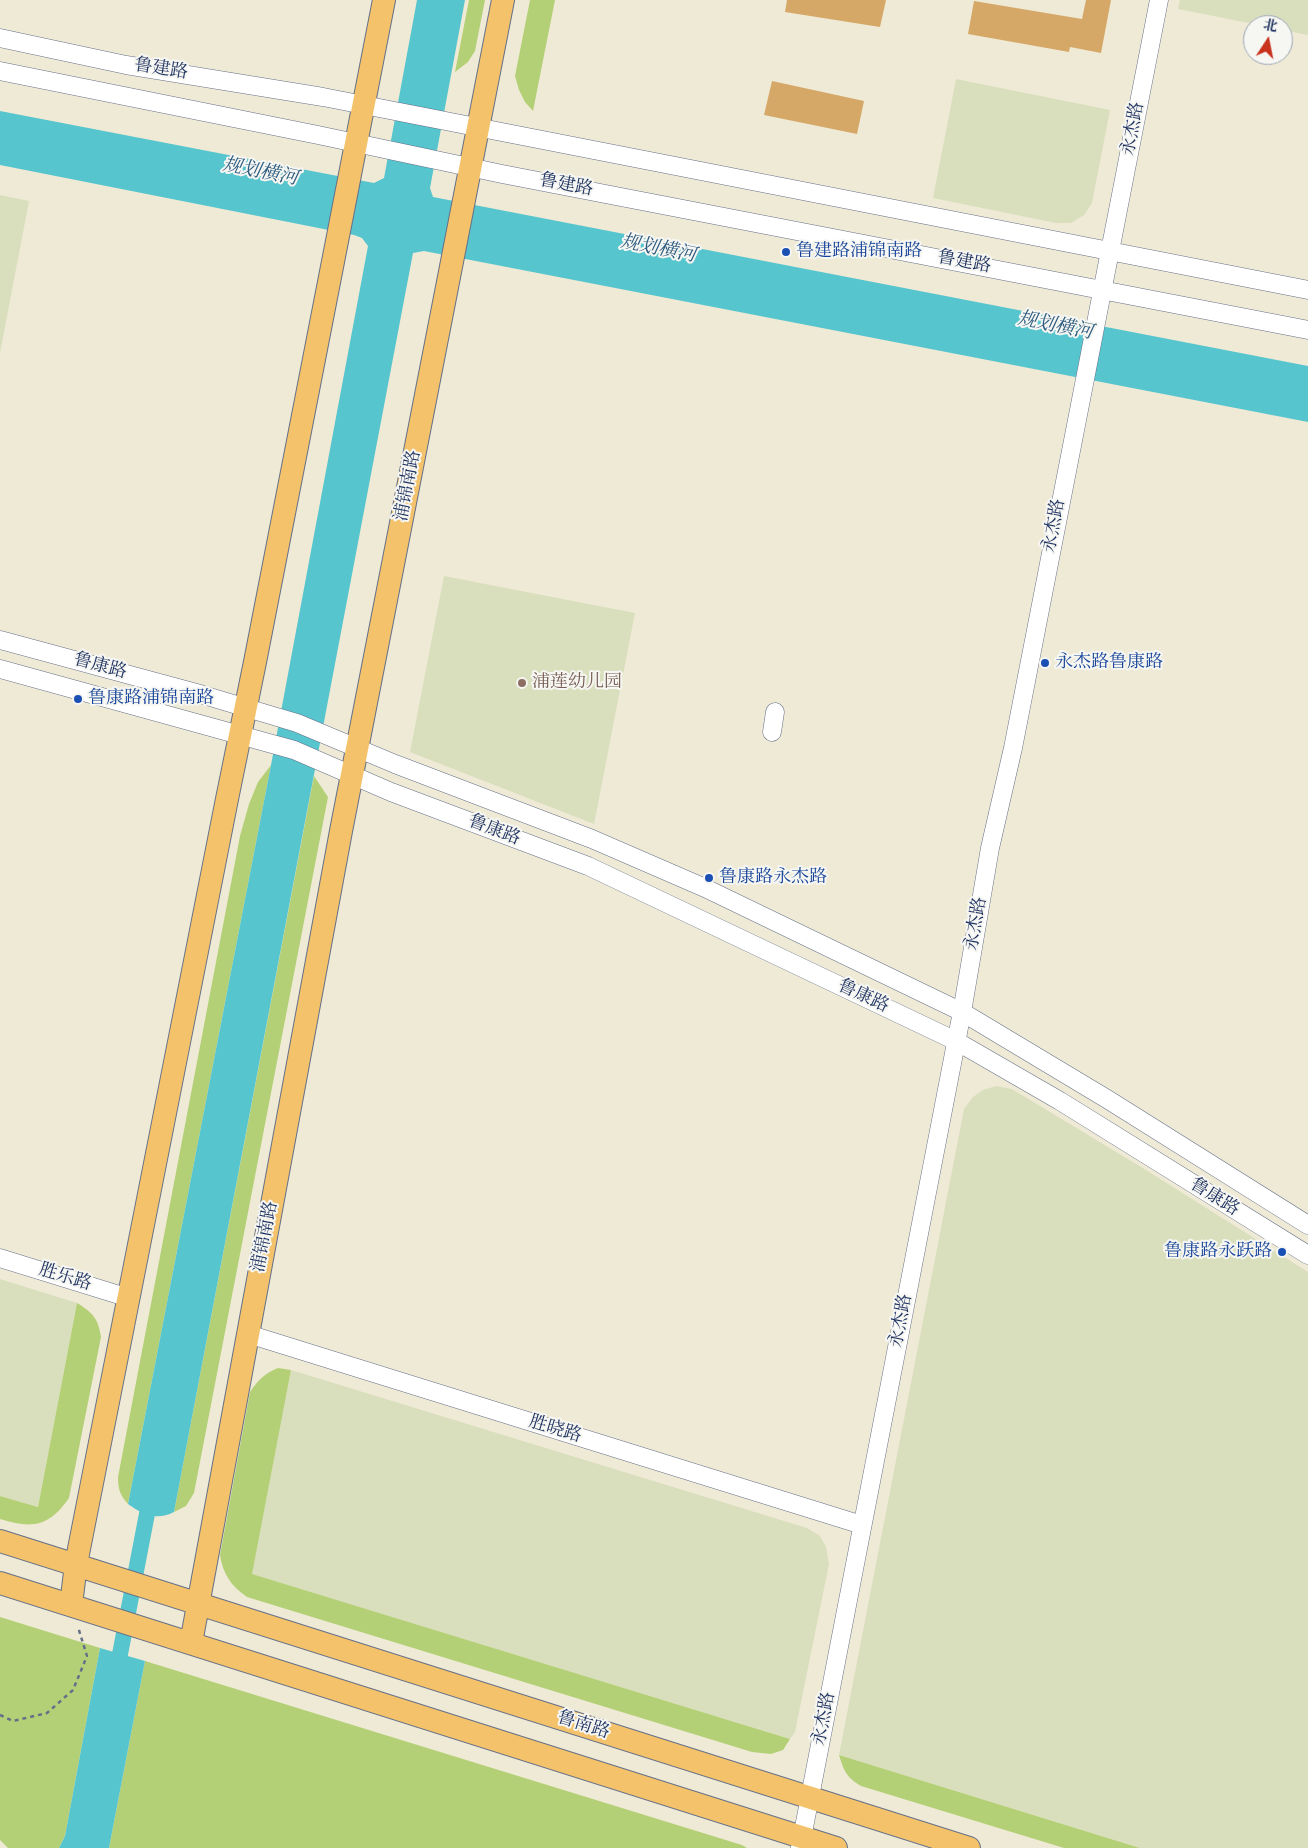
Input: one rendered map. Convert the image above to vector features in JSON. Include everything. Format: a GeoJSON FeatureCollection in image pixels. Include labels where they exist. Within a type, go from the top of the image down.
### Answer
{"type":"FeatureCollection","features":[{"type":"Feature","properties":{"kind":"main road"},"geometry":{"type":"LineString","coordinates":[[71,1604],[76,1564],[384,0]]}},
{"type":"Feature","properties":{"kind":"main road","name":"浦锦南路"},"geometry":{"type":"LineString","coordinates":[[191,1643],[341,831],[503,0]]}},
{"type":"Feature","properties":{"kind":"main road"},"geometry":{"type":"LineString","coordinates":[[0,1541],[76,1564]]}},
{"type":"Feature","properties":{"kind":"main road","name":"鲁南路"},"geometry":{"type":"LineString","coordinates":[[76,1564],[969,1848]]}},
{"type":"Feature","properties":{"kind":"main road"},"geometry":{"type":"LineString","coordinates":[[0,1583],[71,1604],[801,1843],[836,1848]]}},
{"type":"Feature","properties":{"kind":"street","name":"永杰路"},"geometry":{"type":"LineString","coordinates":[[801,1843],[962,1012],[990,848],[1013,748],[1159,0]]}},
{"type":"Feature","properties":{"kind":"street","name":"鲁建路"},"geometry":{"type":"LineString","coordinates":[[0,38],[126,65],[323,97],[1110,251]]}},
{"type":"Feature","properties":{"kind":"street","name":"鲁建路"},"geometry":{"type":"LineString","coordinates":[[0,70],[318,134],[502,174],[1308,330]]}},
{"type":"Feature","properties":{"kind":"street"},"geometry":{"type":"LineString","coordinates":[[1110,251],[1308,290]]}},
{"type":"Feature","properties":{"kind":"street","name":"鲁康路"},"geometry":{"type":"LineString","coordinates":[[0,640],[200,694],[298,723],[395,764],[592,840],[705,888],[962,1012],[1308,1225]]}},
{"type":"Feature","properties":{"kind":"street","name":"鲁康路"},"geometry":{"type":"LineString","coordinates":[[0,670],[294,750],[391,792],[588,866],[956,1041],[1060,1101],[1308,1256]]}},
{"type":"Feature","properties":{"kind":"street"},"geometry":{"type":"LineString","coordinates":[[772,732],[775,712]]}},
{"type":"Feature","properties":{"kind":"street","name":"胜乐路"},"geometry":{"type":"LineString","coordinates":[[0,1258],[129,1298]]}},
{"type":"Feature","properties":{"kind":"street","name":"胜晓路"},"geometry":{"type":"LineString","coordinates":[[248,1334],[862,1525]]}},
{"type":"Feature","properties":{"kind":"path"},"geometry":{"type":"LineString","coordinates":[[0,1715],[13,1721],[47,1713],[73,1690],[87,1656],[71,1604]]}},
{"type":"Feature","properties":{"kind":"shaded area"},"geometry":{"type":"Polygon","coordinates":[[[1180,0],[1308,0],[1308,35],[1293,32],[1293,15],[1243,15],[1243,22],[1178,9],[1180,0]]]}},
{"type":"Feature","properties":{"kind":"shaded area"},"geometry":{"type":"Polygon","coordinates":[[[956,79],[1110,110],[1092,203],[1084,215],[1071,223],[1056,223],[933,198],[956,79]]]}},
{"type":"Feature","properties":{"kind":"shaded area"},"geometry":{"type":"Polygon","coordinates":[[[0,195],[29,201],[0,353],[0,195]]]}},
{"type":"Feature","properties":{"kind":"shaded area","name":"浦莲幼儿园"},"geometry":{"type":"Polygon","coordinates":[[[444,576],[635,613],[594,824],[410,752],[444,576]]]}},
{"type":"Feature","properties":{"kind":"shaded area"},"geometry":{"type":"Polygon","coordinates":[[[996,1086],[1012,1089],[1146,1170],[1308,1272],[1308,1848],[1140,1848],[839,1755],[964,1109],[973,1097],[983,1090],[996,1086]]]}},
{"type":"Feature","properties":{"kind":"shaded area"},"geometry":{"type":"Polygon","coordinates":[[[0,1279],[77,1303],[38,1507],[0,1496],[0,1279]]]}},
{"type":"Feature","properties":{"kind":"shaded area"},"geometry":{"type":"Polygon","coordinates":[[[291,1370],[807,1528],[820,1536],[826,1547],[829,1564],[795,1732],[790,1739],[251,1574],[291,1370]]]}},
{"type":"Feature","properties":{"kind":"green space"},"geometry":{"type":"Polygon","coordinates":[[[469,0],[485,0],[475,51],[468,62],[455,72],[469,0]]]}},
{"type":"Feature","properties":{"kind":"green space"},"geometry":{"type":"Polygon","coordinates":[[[530,0],[555,0],[533,111],[525,102],[515,76],[530,0]]]}},
{"type":"Feature","properties":{"kind":"green space"},"geometry":{"type":"Polygon","coordinates":[[[271,765],[128,1504],[120,1492],[118,1477],[240,836],[249,804],[258,782],[271,765]]]}},
{"type":"Feature","properties":{"kind":"green space"},"geometry":{"type":"Polygon","coordinates":[[[314,776],[328,797],[194,1493],[186,1506],[174,1512],[314,776]]]}},
{"type":"Feature","properties":{"kind":"green space"},"geometry":{"type":"Polygon","coordinates":[[[77,1303],[94,1317],[101,1337],[69,1498],[54,1515],[39,1523],[21,1524],[0,1519],[0,1496],[38,1507],[77,1303]]]}},
{"type":"Feature","properties":{"kind":"green space"},"geometry":{"type":"Polygon","coordinates":[[[278,1368],[291,1370],[252,1574],[790,1739],[783,1750],[771,1754],[752,1752],[247,1597],[241,1593],[226,1574],[220,1555],[250,1392],[262,1377],[278,1368]]]}},
{"type":"Feature","properties":{"kind":"green space"},"geometry":{"type":"Polygon","coordinates":[[[0,1617],[100,1648],[65,1836],[59,1848],[8,1848],[0,1840],[0,1617]]]}},
{"type":"Feature","properties":{"kind":"green space"},"geometry":{"type":"Polygon","coordinates":[[[145,1661],[742,1845],[747,1848],[109,1848],[145,1661]]]}},
{"type":"Feature","properties":{"kind":"green space"},"geometry":{"type":"Polygon","coordinates":[[[839,1755],[1140,1848],[1064,1848],[861,1786],[846,1773],[839,1755]]]}},
{"type":"Feature","properties":{"kind":"water","name":"规划横河"},"geometry":{"type":"Polygon","coordinates":[[[417,0],[465,0],[430,188],[433,197],[1308,366],[1308,422],[424,251],[413,253],[174,1512],[162,1516],[150,1516],[128,1504],[271,765],[368,246],[362,238],[354,235],[0,165],[0,111],[374,183],[384,178],[417,0]]]}},
{"type":"Feature","properties":{"kind":"water"},"geometry":{"type":"Polygon","coordinates":[[[100,1648],[145,1661],[109,1848],[59,1848],[65,1836],[100,1648]]]}},
{"type":"Feature","properties":{"kind":"building"},"geometry":{"type":"Polygon","coordinates":[[[787,0],[886,0],[880,27],[785,12],[787,0]]]}},
{"type":"Feature","properties":{"kind":"building"},"geometry":{"type":"Polygon","coordinates":[[[1086,0],[1111,0],[1101,53],[1070,47],[1069,52],[968,34],[974,1],[1082,19],[1086,0]]]}},
{"type":"Feature","properties":{"kind":"building"},"geometry":{"type":"Polygon","coordinates":[[[772,81],[864,101],[857,134],[764,115],[772,81]]]}},
{"type":"Feature","properties":{"kind":"waterway"},"geometry":{"type":"LineString","coordinates":[[116,1675],[151,1493]]}},
{"type":"Feature","properties":{"kind":"place","name":"鲁建路浦锦南路"},"geometry":{"type":"Point","coordinates":[786,252]}},
{"type":"Feature","properties":{"kind":"place","name":"永杰路鲁康路"},"geometry":{"type":"Point","coordinates":[1045,663]}},
{"type":"Feature","properties":{"kind":"place","name":"浦莲幼儿园"},"geometry":{"type":"Point","coordinates":[522,683]}},
{"type":"Feature","properties":{"kind":"place","name":"鲁康路浦锦南路"},"geometry":{"type":"Point","coordinates":[78,699]}},
{"type":"Feature","properties":{"kind":"place","name":"鲁康路永杰路"},"geometry":{"type":"Point","coordinates":[709,878]}},
{"type":"Feature","properties":{"kind":"place","name":"鲁康路永跃路"},"geometry":{"type":"Point","coordinates":[1282,1252]}}]}
